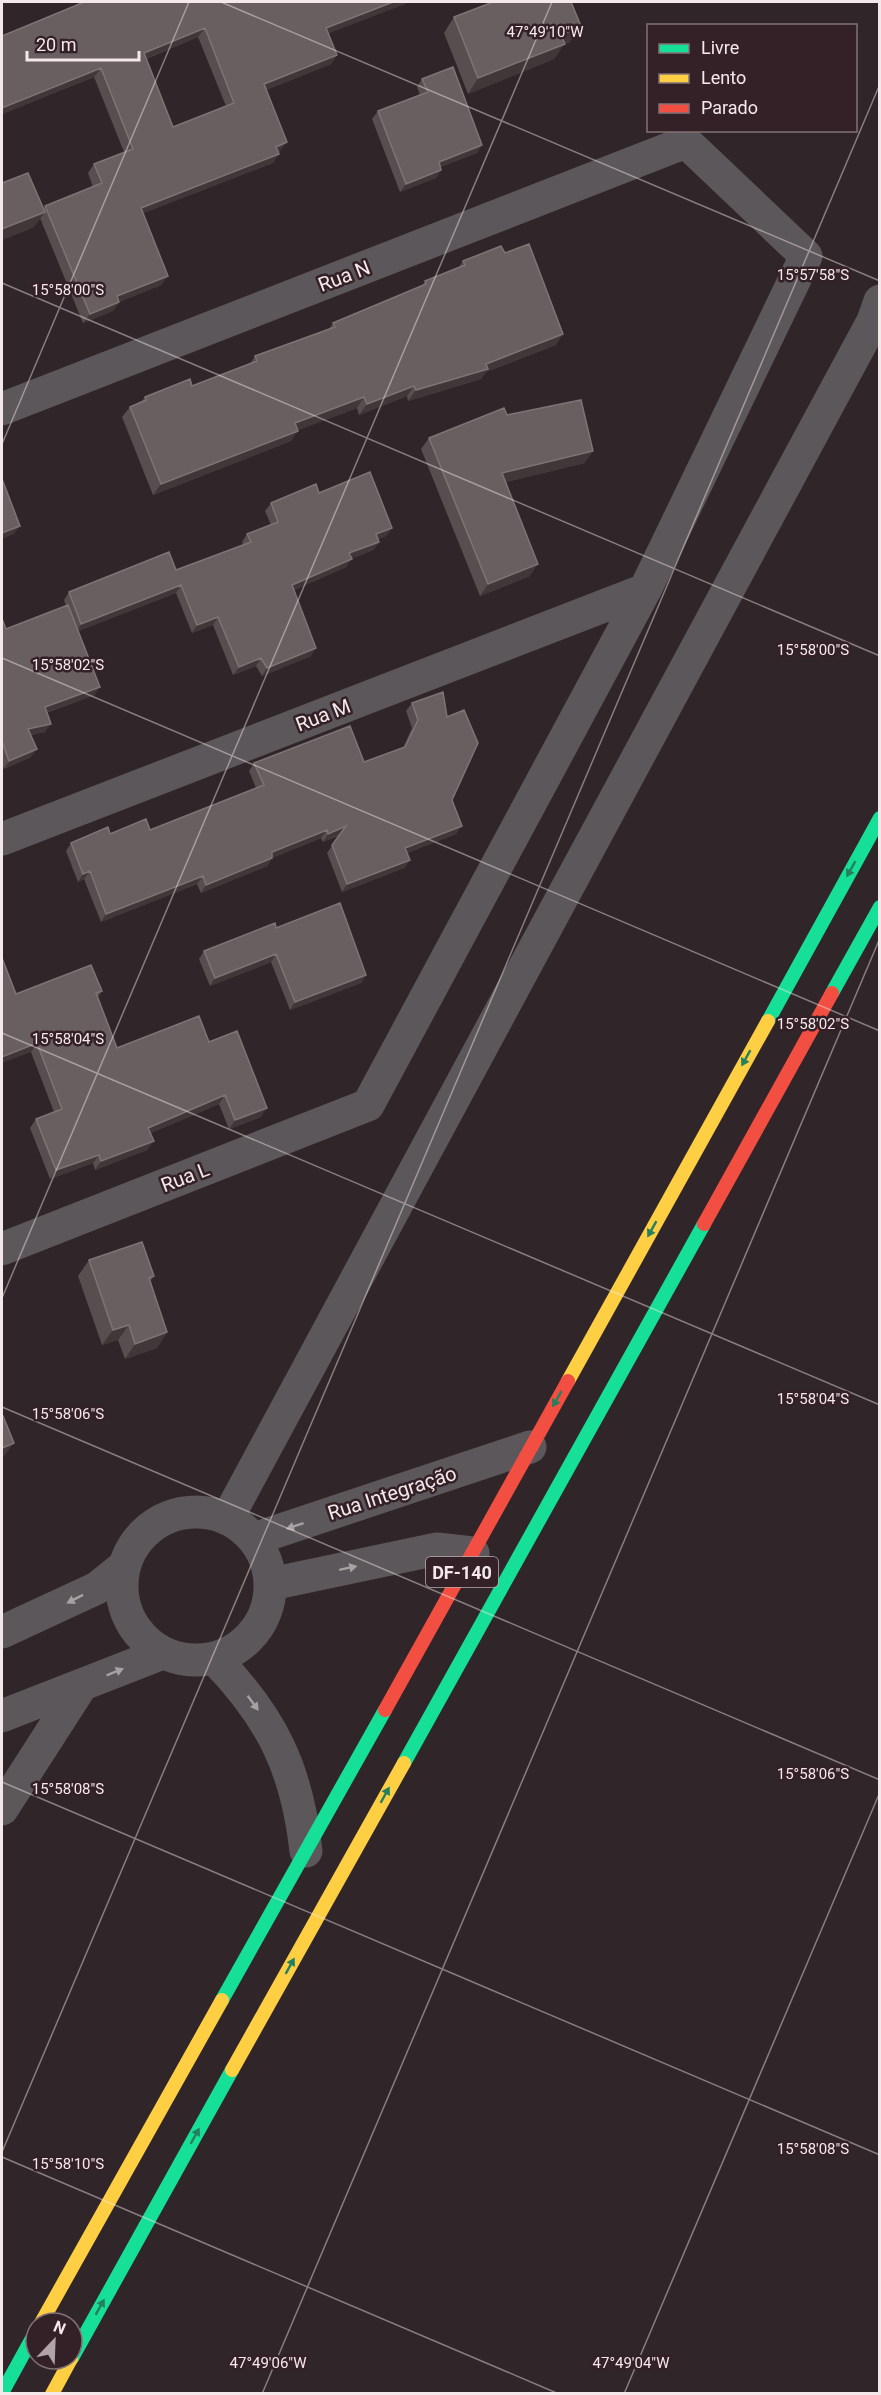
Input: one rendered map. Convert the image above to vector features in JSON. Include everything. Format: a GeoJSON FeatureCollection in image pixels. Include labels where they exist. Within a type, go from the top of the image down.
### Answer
{"type":"FeatureCollection","features":[{"type":"Feature","properties":{"kind":"main road","name":"DF-140"},"geometry":{"type":"LineString","coordinates":[[48,2311],[306,1851],[879,818]]}},
{"type":"Feature","properties":{"kind":"main road","name":"DF-140"},"geometry":{"type":"LineString","coordinates":[[84,2336],[879,907]]}},
{"type":"Feature","properties":{"kind":"main road"},"geometry":{"type":"LineString","coordinates":[[2,2393],[24,2353]]}},
{"type":"Feature","properties":{"kind":"main road","name":"DF-140"},"geometry":{"type":"LineString","coordinates":[[52,2394],[65,2371]]}},
{"type":"Feature","properties":{"kind":"street","name":"Rua N"},"geometry":{"type":"LineString","coordinates":[[2,409],[686,142],[806,256],[645,590]]}},
{"type":"Feature","properties":{"kind":"street"},"geometry":{"type":"LineString","coordinates":[[227,1519],[867,332],[879,301]]}},
{"type":"Feature","properties":{"kind":"street","name":"Rua M"},"geometry":{"type":"LineString","coordinates":[[2,839],[645,590]]}},
{"type":"Feature","properties":{"kind":"street","name":"Rua L"},"geometry":{"type":"LineString","coordinates":[[2,1249],[368,1106],[645,590]]}},
{"type":"Feature","properties":{"kind":"street","name":"Rua Integração"},"geometry":{"type":"LineString","coordinates":[[254,1539],[530,1448]]}},
{"type":"Feature","properties":{"kind":"street"},"geometry":{"type":"LineString","coordinates":[[202,1512],[237,1524],[254,1539],[266,1561],[270,1584],[268,1608],[257,1630],[238,1648],[215,1659],[188,1661],[163,1653],[142,1638],[127,1617],[121,1592],[123,1567],[134,1544],[153,1525],[176,1514],[202,1512]]}},
{"type":"Feature","properties":{"kind":"street"},"geometry":{"type":"LineString","coordinates":[[270,1584],[437,1549],[472,1552]]}},
{"type":"Feature","properties":{"kind":"street"},"geometry":{"type":"LineString","coordinates":[[2,1632],[97,1588],[123,1567]]}},
{"type":"Feature","properties":{"kind":"street"},"geometry":{"type":"LineString","coordinates":[[2,1716],[163,1653]]}},
{"type":"Feature","properties":{"kind":"street"},"geometry":{"type":"LineString","coordinates":[[215,1659],[254,1702],[284,1756],[297,1797],[306,1851]]}},
{"type":"Feature","properties":{"kind":"street"},"geometry":{"type":"LineString","coordinates":[[2,1809],[81,1686]]}},
{"type":"Feature","properties":{"kind":"building"},"geometry":{"type":"Polygon","coordinates":[[[393,2],[326,28],[337,55],[264,84],[287,142],[276,147],[279,154],[141,208],[168,276],[117,296],[119,302],[90,314],[45,206],[102,183],[94,164],[133,149],[101,68],[2,108],[2,36],[82,3],[393,2]],[[205,28],[144,53],[173,127],[234,103],[205,28]]]}},
{"type":"Feature","properties":{"kind":"building"},"geometry":{"type":"Polygon","coordinates":[[[493,2],[571,2],[581,26],[561,35],[565,44],[478,78],[454,17],[493,2]]]}},
{"type":"Feature","properties":{"kind":"building"},"geometry":{"type":"Polygon","coordinates":[[[453,67],[482,145],[439,162],[441,170],[406,184],[378,111],[428,92],[422,79],[453,67]]]}},
{"type":"Feature","properties":{"kind":"building"},"geometry":{"type":"Polygon","coordinates":[[[28,173],[45,212],[2,229],[2,183],[28,173]]]}},
{"type":"Feature","properties":{"kind":"building"},"geometry":{"type":"Polygon","coordinates":[[[529,244],[563,334],[486,364],[488,369],[416,390],[414,386],[367,404],[364,397],[295,423],[298,431],[161,484],[130,407],[146,400],[145,397],[190,379],[192,386],[257,361],[255,356],[335,327],[333,323],[465,265],[463,261],[501,246],[505,253],[529,244]]]}},
{"type":"Feature","properties":{"kind":"building"},"geometry":{"type":"Polygon","coordinates":[[[581,400],[593,451],[502,473],[538,564],[488,584],[429,438],[504,408],[507,415],[581,400]]]}},
{"type":"Feature","properties":{"kind":"building"},"geometry":{"type":"Polygon","coordinates":[[[370,472],[392,528],[376,534],[379,542],[349,553],[352,559],[292,585],[316,648],[267,668],[261,658],[239,667],[218,617],[197,625],[181,585],[81,624],[69,592],[169,552],[176,570],[251,542],[247,534],[278,522],[271,503],[316,484],[319,493],[370,472]]]}},
{"type":"Feature","properties":{"kind":"building"},"geometry":{"type":"Polygon","coordinates":[[[2,479],[20,526],[2,533],[2,479]]]}},
{"type":"Feature","properties":{"kind":"building"},"geometry":{"type":"Polygon","coordinates":[[[68,605],[100,687],[45,707],[51,724],[28,729],[37,749],[9,761],[2,741],[2,622],[6,629],[68,605]]]}},
{"type":"Feature","properties":{"kind":"building"},"geometry":{"type":"Polygon","coordinates":[[[443,692],[447,717],[464,710],[478,743],[452,800],[462,826],[405,848],[410,860],[347,884],[332,845],[346,826],[328,834],[327,830],[272,852],[272,858],[206,885],[203,876],[106,914],[90,871],[83,874],[71,843],[108,827],[110,834],[146,819],[150,830],[264,785],[254,763],[350,726],[364,762],[405,747],[418,720],[412,703],[443,692]]]}},
{"type":"Feature","properties":{"kind":"building"},"geometry":{"type":"Polygon","coordinates":[[[340,903],[366,975],[295,1002],[276,954],[215,978],[204,951],[275,923],[276,928],[340,903]]]}},
{"type":"Feature","properties":{"kind":"building"},"geometry":{"type":"Polygon","coordinates":[[[2,958],[16,994],[91,965],[102,991],[96,993],[117,1048],[199,1016],[209,1042],[237,1031],[267,1108],[235,1120],[225,1095],[148,1128],[154,1141],[101,1161],[99,1155],[56,1170],[36,1119],[62,1109],[37,1043],[2,1057],[2,958]]]}},
{"type":"Feature","properties":{"kind":"building"},"geometry":{"type":"Polygon","coordinates":[[[142,1242],[154,1276],[149,1278],[167,1332],[135,1344],[129,1325],[113,1330],[89,1260],[142,1242]]]}},
{"type":"Feature","properties":{"kind":"building"},"geometry":{"type":"Polygon","coordinates":[[[2,1417],[14,1443],[2,1448],[2,1417]]]}},
{"type":"Feature","properties":{"kind":"traffic: fast"},"geometry":{"type":"LineString","coordinates":[[768,1021],[880,818]]}},
{"type":"Feature","properties":{"kind":"traffic: fast"},"geometry":{"type":"LineString","coordinates":[[832,993],[880,907]]}},
{"type":"Feature","properties":{"kind":"traffic: fast"},"geometry":{"type":"LineString","coordinates":[[404,1763],[704,1224]]}},
{"type":"Feature","properties":{"kind":"traffic: fast"},"geometry":{"type":"LineString","coordinates":[[222,2000],[385,1710]]}},
{"type":"Feature","properties":{"kind":"traffic: fast"},"geometry":{"type":"LineString","coordinates":[[84,2336],[232,2070]]}},
{"type":"Feature","properties":{"kind":"traffic: fast"},"geometry":{"type":"LineString","coordinates":[[2,2393],[24,2353]]}},
{"type":"Feature","properties":{"kind":"traffic: slow"},"geometry":{"type":"LineString","coordinates":[[568,1381],[768,1021]]}},
{"type":"Feature","properties":{"kind":"traffic: slow"},"geometry":{"type":"LineString","coordinates":[[232,2070],[404,1763]]}},
{"type":"Feature","properties":{"kind":"traffic: slow"},"geometry":{"type":"LineString","coordinates":[[48,2311],[222,2000]]}},
{"type":"Feature","properties":{"kind":"traffic: slow"},"geometry":{"type":"LineString","coordinates":[[52,2394],[64,2371]]}},
{"type":"Feature","properties":{"kind":"traffic: jam"},"geometry":{"type":"LineString","coordinates":[[704,1224],[832,993]]}},
{"type":"Feature","properties":{"kind":"traffic: jam"},"geometry":{"type":"LineString","coordinates":[[385,1710],[568,1381]]}}]}
